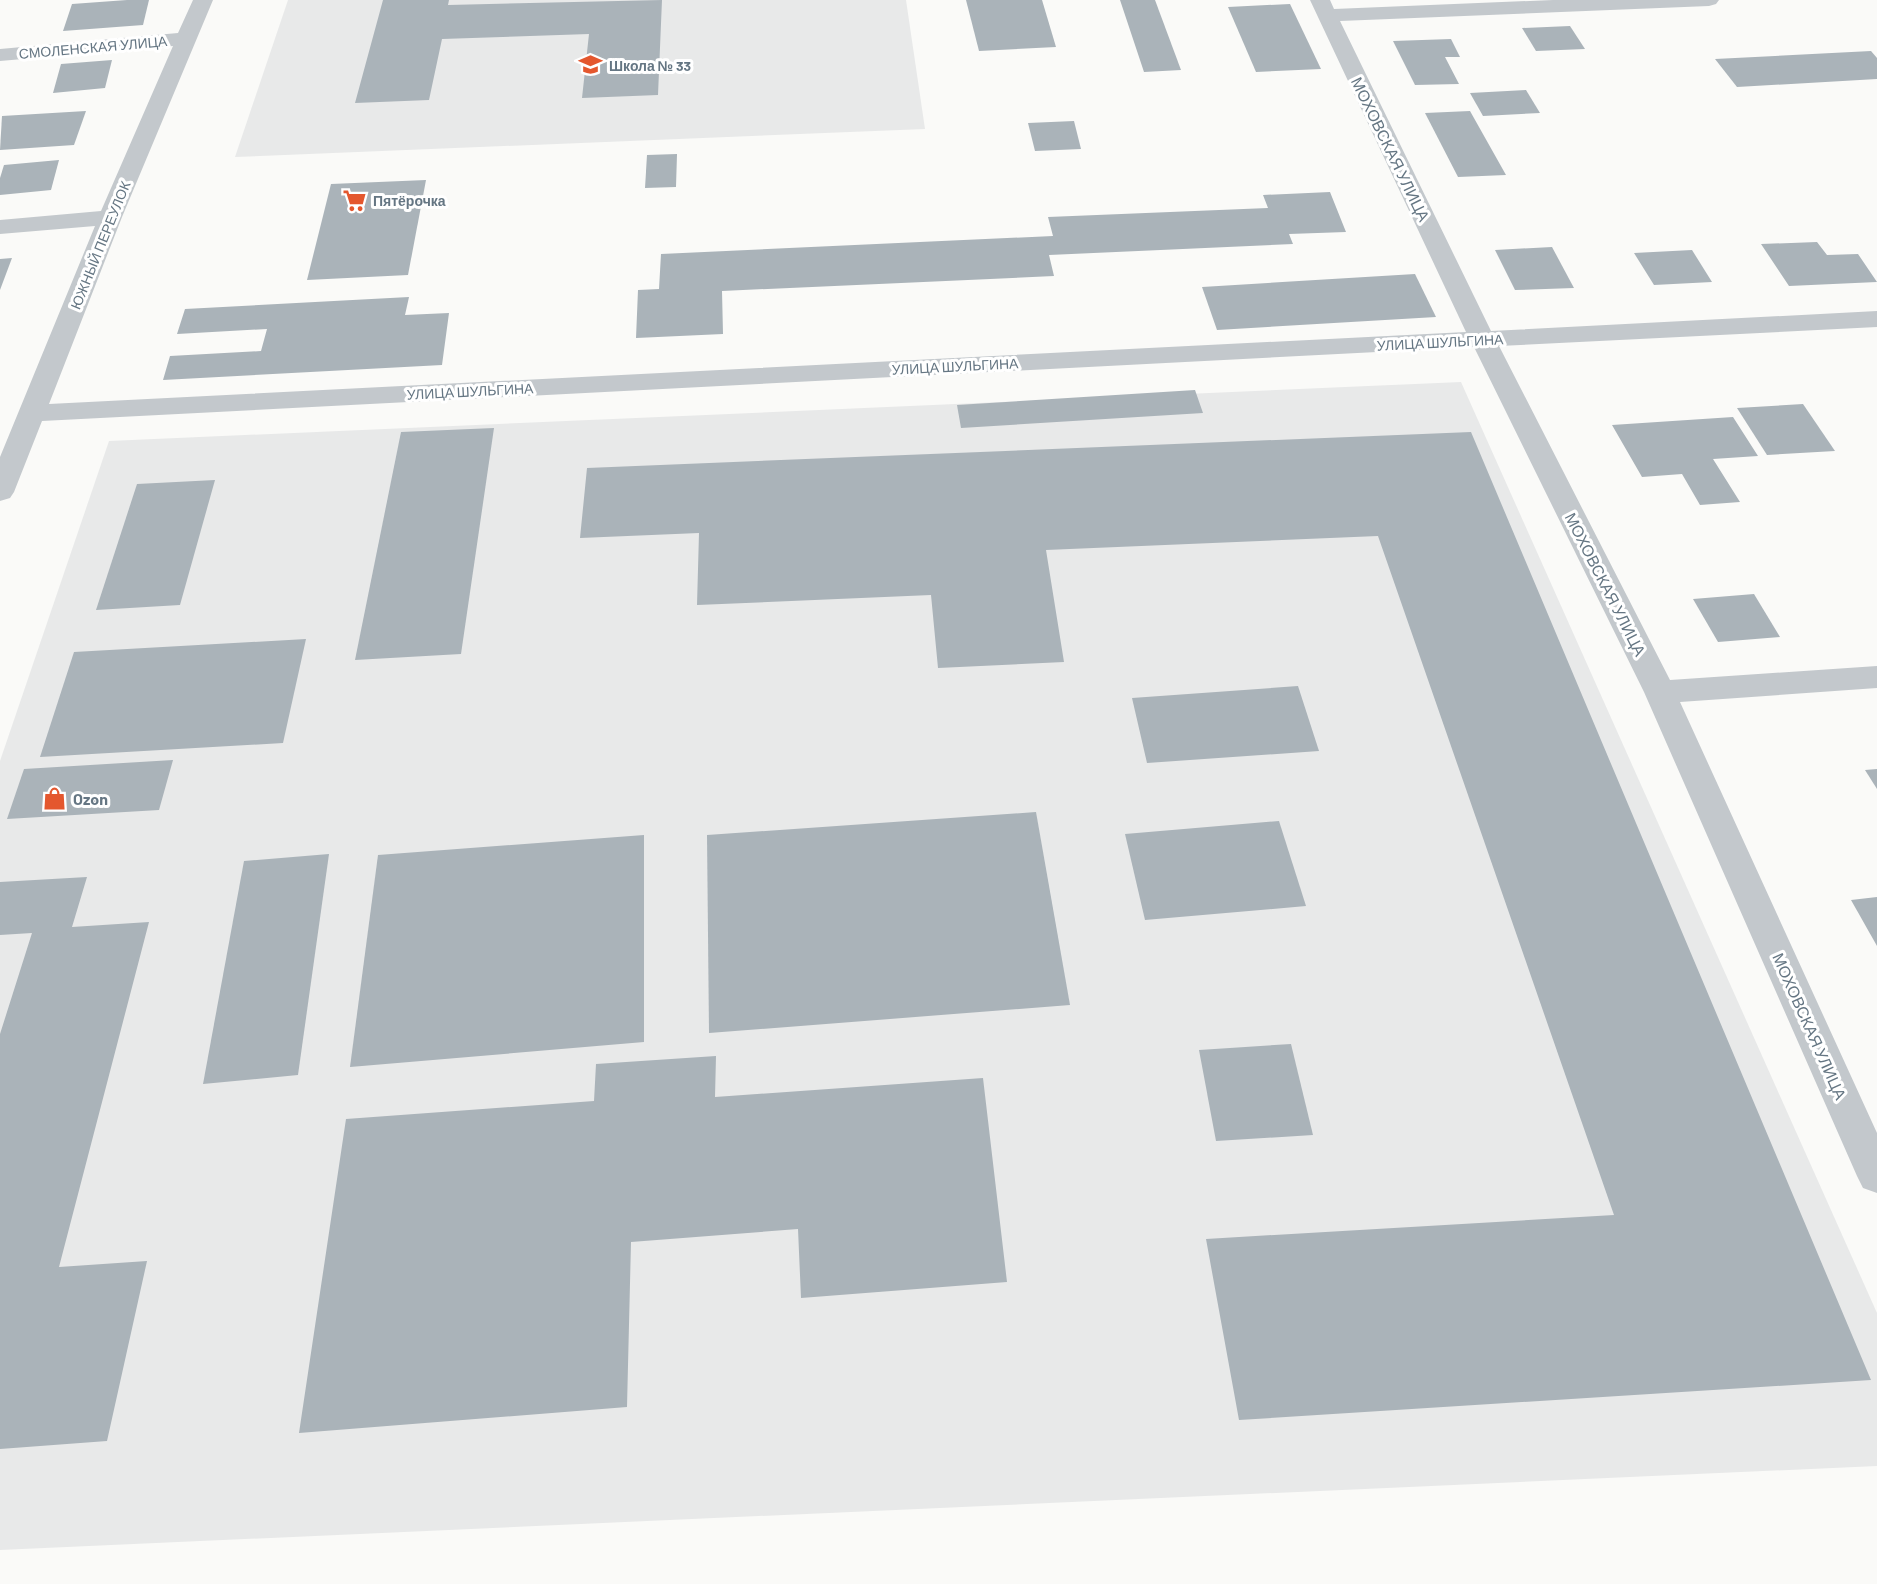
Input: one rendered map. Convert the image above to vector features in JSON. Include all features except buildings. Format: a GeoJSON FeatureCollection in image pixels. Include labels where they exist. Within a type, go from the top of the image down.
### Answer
{"type":"FeatureCollection","features":[{"type":"Feature","properties":{"kind":"street","name":"ЮЖНЫЙ ПЕРЕУЛОК"},"geometry":{"type":"LineString","coordinates":[[0,492],[6,465],[33,413],[110,217],[203,0]]}},
{"type":"Feature","properties":{"kind":"street"},"geometry":{"type":"LineString","coordinates":[[1323,8],[1709,0]]}},
{"type":"Feature","properties":{"kind":"street","name":"МОХОВСКАЯ УЛИЦА"},"geometry":{"type":"LineString","coordinates":[[1323,8],[1483,340],[1660,692],[1877,1176]]}},
{"type":"Feature","properties":{"kind":"street","name":"СМОЛЕНСКАЯ УЛИЦА"},"geometry":{"type":"LineString","coordinates":[[0,56],[186,39]]}},
{"type":"Feature","properties":{"kind":"street"},"geometry":{"type":"LineString","coordinates":[[0,227],[110,217]]}},
{"type":"Feature","properties":{"kind":"street","name":"УЛИЦА ШУЛЬГИНА"},"geometry":{"type":"LineString","coordinates":[[33,413],[1877,319]]}},
{"type":"Feature","properties":{"kind":"street"},"geometry":{"type":"LineString","coordinates":[[1660,692],[1877,676]]}},
{"type":"Feature","properties":{"kind":"shaded area","name":"Школа № 33"},"geometry":{"type":"Polygon","coordinates":[[[288,0],[906,0],[925,129],[235,157],[288,0]]]}},
{"type":"Feature","properties":{"kind":"shaded area"},"geometry":{"type":"Polygon","coordinates":[[[1461,382],[1877,1313],[1877,1466],[0,1550],[0,761],[109,441],[1461,382]]]}},
{"type":"Feature","properties":{"kind":"place","name":"Школа № 33"},"geometry":{"type":"Point","coordinates":[591,65]}},
{"type":"Feature","properties":{"kind":"place","name":"Пятёрочка"},"geometry":{"type":"Point","coordinates":[355,200]}},
{"type":"Feature","properties":{"kind":"place","name":"Ozon"},"geometry":{"type":"Point","coordinates":[55,798]}}]}
